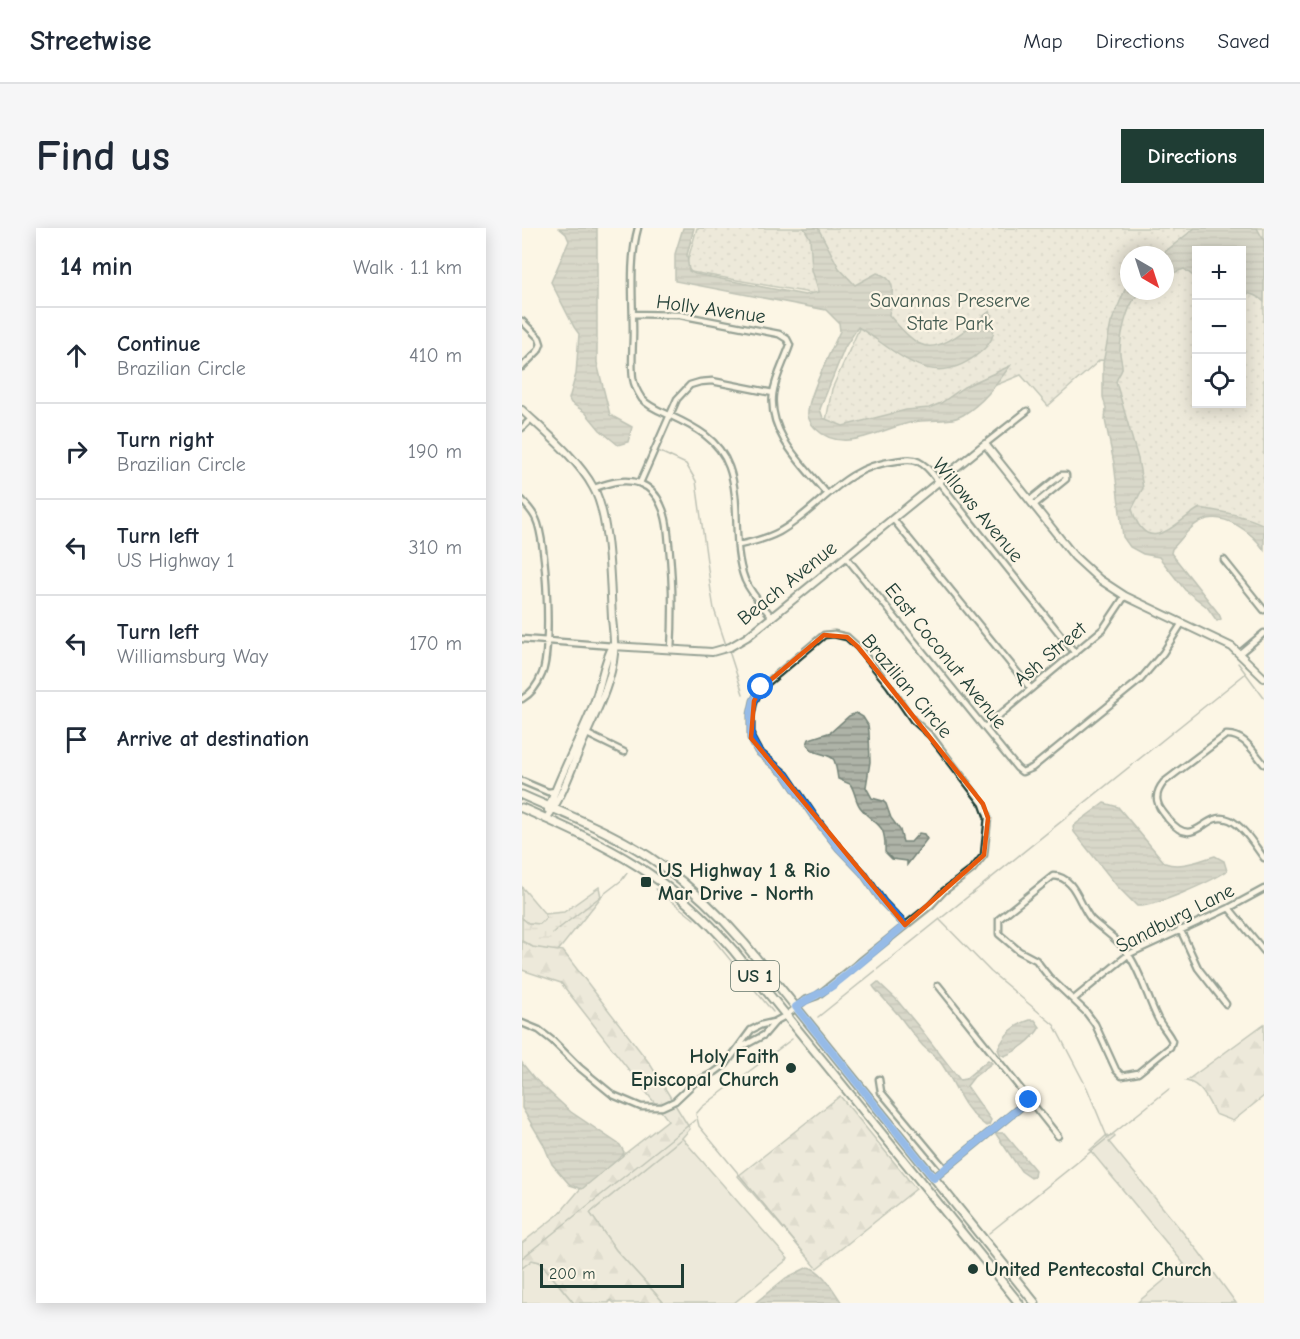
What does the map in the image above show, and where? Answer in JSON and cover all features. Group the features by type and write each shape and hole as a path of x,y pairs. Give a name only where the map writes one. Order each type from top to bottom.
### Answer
{"main road":[{"name":"US 1","path":"525,796 633,847 683,882 724,921 1035,1303"},
{"name":"US 1","path":"522,808 616,851 674,890 716,929 1020,1303"},
{"path":"912,1170 934,1178"},
{"path":"1000,1279 1023,1287"}],"street":[{"path":"638,228 634,242 633,314 633,378 637,390 643,400 654,408 696,427 720,450 729,467 734,486 741,566 746,581 756,598 772,617"},
{"name":"Holly Avenue","path":"633,314 680,315 779,334 787,339 790,345 773,393 774,415 780,435 827,494"},
{"path":"522,321 539,338 541,344 538,351 522,367"},
{"path":"640,483 670,415 682,392 690,385 712,381 773,393"},
{"path":"522,410 575,463 594,488 599,502 605,537 611,591 614,652 608,677 546,819"},
{"name":"Beach Avenue","path":"522,639 671,650 712,652 724,650 747,637 1027,411"},
{"path":"522,428 531,419"},
{"path":"985,444 1074,556 1087,569 1125,596 1240,653 1264,678"},
{"name":"Willows Avenue","path":"739,545 764,540 780,532 862,469 894,461 919,462 939,482 1075,652"},
{"path":"1060,475 1066,475 1064,481 1032,502 1060,475"},
{"path":"594,488 614,481 640,483 652,491 662,506 667,525 674,608 671,650"},
{"path":"522,501 537,520 542,541 548,619 543,673 535,688 522,699"},
{"path":"893,519 1030,690"},
{"name":"East Coconut Avenue","path":"846,557 1017,768 1025,772 1140,680 1163,653 1182,623"},
{"path":"1224,560 1264,610"},
{"name":"Ash Street","path":"985,727 1103,629 1125,596"},
{"path":"1240,653 1264,633"},
{"name":"Brazilian Circle","path":"736,1052 751,1030 787,1015 805,1000 818,996 834,984 972,870 984,855 988,818 983,804 931,736 913,720 858,646 847,637 834,634 824,635 761,687 753,708 751,738 758,751 786,775 839,848 863,873 883,902 905,925"},
{"path":"584,733 624,752"},
{"path":"551,808 584,733"},
{"path":"1264,764 1244,740 1235,735 1226,735 1164,782 1157,797 1159,807 1178,829 1187,832 1196,831 1214,819 1226,818 1238,826 1264,858"},
{"path":"522,781 548,792 557,791"},
{"path":"525,796 533,792 532,786"},
{"path":"1053,876 1065,879 1093,920 1129,954 1159,1021 1172,1041 1170,1047 1138,1073 1122,1076 1116,1070 1095,1024 1074,999 1049,977 1036,960 1019,951 999,934 999,919 1045,880 1053,876"},
{"name":"Sandburg Lane","path":"1074,999 1129,954 1229,908 1264,889"},
{"path":"1229,908 1264,951"},
{"path":"1180,929 1198,968 1226,1004"},
{"path":"938,985 1058,1136"},
{"path":"522,1023 539,1030 553,1041 608,1091 648,1108 662,1107 672,1103 694,1083 719,1070 736,1052 764,1035 778,1019"},
{"path":"879,1079 882,1092 945,1169"},
{"path":"934,1178 1029,1100"}],"highlighted area":[{"path":"824,635 847,637 858,647 983,804 988,818 984,855 905,925 751,738 754,701 761,688"}],"green space":[{"name":"Savannas Preserve State Park","path":"697,228 1264,228 1264,531 1216,514 1197,518 1164,541 1133,532 1113,361 1100,360 1048,406 1021,375 876,433 825,426 832,389 866,313 822,283 816,294 691,272 686,266"},
{"path":"522,887 545,914 546,918 540,924 528,923 522,918"},
{"path":"599,887 601,897 558,951 533,947 522,941 522,918 528,923 540,924 546,918 545,914 564,912"},
{"path":"522,941 533,947 563,951 650,1064 690,1129 590,1213 616,1250 664,1303 614,1303 611,1300 609,1303 574,1303 540,1262 532,1260 522,1268 522,1243 559,1214 581,1188 668,1120 561,983 522,970"},
{"path":"1264,1024 1264,1096 1233,1121 1215,1114 1200,1089 1186,1081"},
{"path":"840,1096 916,1189 817,1268 738,1176"},
{"path":"1107,1135 1110,1137 1114,1135 1115,1137 1109,1142 1199,1252 1236,1303 1138,1302 1184,1264 1090,1150"},
{"path":"682,1138 788,1259 734,1303 664,1303 616,1250 590,1213"},
{"path":"532,1260 540,1262 574,1303 522,1303 522,1268"}],"shaded area":[{"path":"559,228 597,228 597,363 610,415 632,427 628,442 618,445 569,399 576,374 579,334 551,282 569,241 566,234"},
{"path":"683,228 694,228 687,255 689,271 805,295 819,292 812,270 810,238 804,228 818,228 839,268 855,285 877,273 889,280 892,295 889,315 907,335 920,344 928,346 947,342 990,311 994,331 988,345 966,362 949,369 933,369 918,365 858,327 845,347 820,409 823,418 843,426 906,410 929,408 941,403 964,387 1010,366 983,399 963,415 945,420 913,422 850,440 838,440 826,436 812,425 808,412 816,383 840,331 839,323 826,310 675,281 675,254"},
{"path":"1195,228 1257,228 1264,241 1264,302 1254,295 1246,294 1246,246 1192,246 1192,275 1184,269 1174,273 1172,246"},
{"path":"1121,300 1134,300 1122,336 1120,355 1122,369 1116,382 1138,459 1143,488 1132,509 1138,524 1146,532 1154,535 1163,533 1200,508 1241,516 1264,525 1264,550 1253,537 1238,526 1229,521 1212,518 1195,525 1172,549 1171,553 1219,614 1221,619 1217,621 1207,607 1185,590 1159,557 1143,554 1130,547 1123,537 1103,397 1103,363 1111,323"},
{"path":"856,713 863,717 868,725 870,762 866,787 872,798 886,804 891,818 900,830 903,842 911,842 919,833 924,834 927,839 907,865 907,861 892,859 885,852 884,834 860,807 850,784 838,779 834,760 830,756 813,751 807,744 809,739 831,732 849,716"},
{"path":"1104,803 1118,807 1165,863 1177,865 1215,856 1224,861 1227,871 1169,898 1137,906 1117,886 1074,832 1073,827 1077,823"},
{"path":"878,982 896,999 960,1080 965,1079 988,1060 992,1063 974,1077 967,1086 991,1120 989,1125 986,1126 971,1113 941,1063 923,1046 874,988 873,986"},
{"path":"1035,1020 1040,1027 1033,1036 1014,1051 1004,1056 1000,1054 998,1049 1007,1035 1015,1027"},
{"path":"522,1063 534,1078 571,1112 620,1145 624,1152 582,1189 570,1185 552,1164 543,1143 522,1108"},
{"path":"997,1133 1004,1133 1035,1170 1034,1177 1031,1178 1021,1171"},
{"path":"808,1267 819,1272 842,1303 755,1303 786,1278"}],"waterway":[{"path":"658,451 686,464 696,481 714,609 726,645"},
{"path":"729,651 743,694"},
{"path":"1238,663 1264,698"},
{"path":"818,1017 1245,674"},
{"path":"553,933 622,880 627,873"},
{"path":"656,889 694,919"},
{"path":"940,920 991,972 1054,1025 1087,1088 1108,1139"},
{"path":"714,940 773,1012"},
{"path":"792,1039 702,1107 696,1114 699,1126 804,1253"},
{"path":"989,1233 1169,1089"},
{"path":"522,1258 695,1120"}],"place":[{"name":"US Highway 1 & Rio Mar Drive - North","path":"646,882"},
{"name":"Holy Faith Episcopal Church","path":"791,1068"},
{"name":"United Pentecostal Church","path":"973,1269"}],"route":[{"path":"761,687 754,701 751,715 751,738 758,751 786,775 839,848 863,873 883,902 905,925 834,984 818,996 805,1000 796,1007 934,1178 1029,1100"}]}
